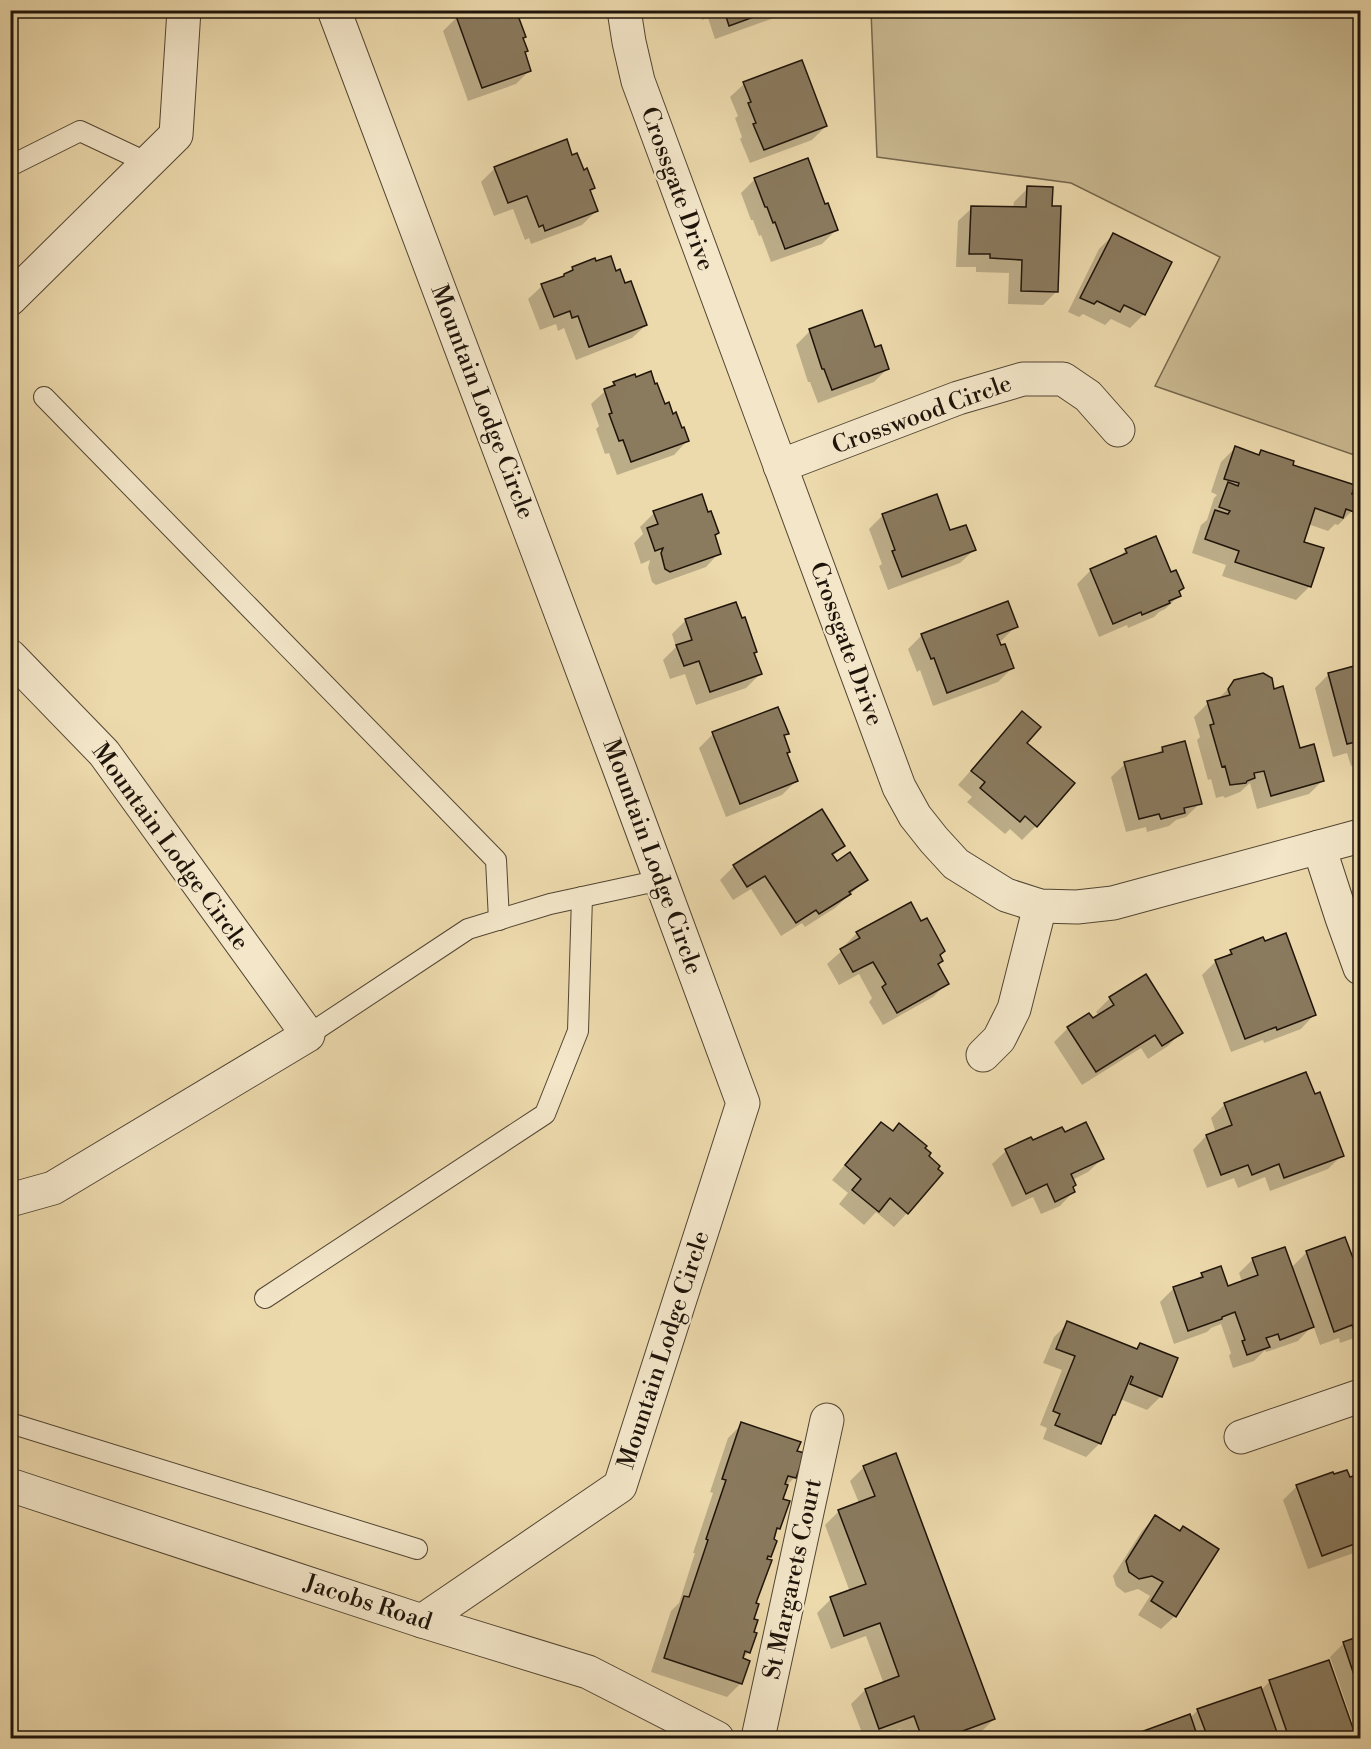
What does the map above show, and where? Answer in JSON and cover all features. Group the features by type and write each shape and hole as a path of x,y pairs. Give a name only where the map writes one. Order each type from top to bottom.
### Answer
{"street":[{"path":"10,299 176,135 184,10"},
{"name":"Mountain Lodge Circle","path":"334,10 743,1103 620,1486 422,1621"},
{"name":"Crossgate Drive","path":"624,10 638,81 747,382 899,787 915,816 934,840 956,864 1006,895 1040,906 1077,907 1113,903 1360,836"},
{"name":"Crosswood Circle","path":"780,466 958,398 1023,379 1063,379 1088,396 1118,430"},
{"name":"Mountain Lodge Circle","path":"10,656 104,753 308,1035"},
{"path":"1318,847 1360,968"},
{"path":"983,1055 999,1039 1014,1009 1040,906"},
{"path":"10,1200 52,1188 308,1035"},
{"path":"1240,1437 1360,1396"},
{"name":"St Margarets Court","path":"759,1738 827,1420"},
{"name":"Jacobs Road","path":"10,1485 422,1621 588,1672 717,1738"}],"lane":[{"path":"10,166 80,131 148,163"},
{"path":"44,397 496,860 500,920"},
{"path":"308,1035 468,929 550,904 661,880"},
{"path":"265,1298 545,1114 578,1031 582,897"},
{"path":"10,1423 417,1549"}],"shaded area":[{"path":"871,11 1360,11 1360,457 1155,386 1220,257 1071,183 877,157"}],"building":[{"path":"472,10 513,10 514,14 517,13 526,37 523,38 528,51 525,52 531,71 482,88 456,16"},
{"path":"724,10 773,10 729,26"},
{"path":"802,60 827,126 764,150 753,124 756,123 748,103 751,102 743,82"},
{"path":"567,139 572,155 577,153 584,170 587,168 595,188 590,190 598,211 545,231 543,225 539,227 527,196 508,203 494,167"},
{"path":"808,158 825,204 828,203 838,230 785,249 754,178"},
{"path":"1027,186 1053,187 1052,206 1061,206 1058,292 1021,291 1022,260 990,258 990,254 969,254 971,206 1026,207"},
{"path":"1113,233 1172,262 1145,315 1124,305 1120,312 1097,301 1094,304 1080,298"},
{"path":"611,256 616,271 620,269 625,283 631,281 647,325 589,347 578,316 572,318 570,311 554,317 541,284 564,276 573,270 572,267 595,258 596,261"},
{"path":"862,310 875,347 881,345 889,369 832,390 824,369 822,369 809,329"},
{"path":"651,371 665,404 669,402 673,414 676,412 689,441 631,462 623,440 619,441 609,414 612,413 604,389 615,385 613,382"},
{"path":"1235,446 1259,455 1261,450 1294,461 1293,465 1355,485 1352,494 1358,496 1354,512 1346,509 1343,518 1315,508 1304,542 1324,548 1311,587 1235,562 1239,551 1205,539 1215,510 1228,514 1230,511 1219,507 1228,482 1238,486 1239,483 1224,479"},
{"path":"702,494 719,533 715,535 721,554 670,572 665,569 661,553 663,548 655,551 647,528 658,524 653,511"},
{"path":"937,494 950,530 966,525 976,550 902,577 882,514"},
{"path":"1156,536 1171,572 1176,570 1184,588 1179,591 1181,596 1142,615 1141,612 1113,624 1090,569 1127,553 1125,549"},
{"path":"1008,601 1018,627 997,635 1001,645 1005,644 1014,668 947,693 934,658 931,659 921,634"},
{"path":"736,602 742,618 745,617 762,674 710,692 699,661 684,666 676,645 692,640 685,619"},
{"path":"1358,665 1360,741 1347,744 1328,673"},
{"path":"1263,673 1272,678 1274,689 1283,686 1300,748 1314,744 1324,781 1271,796 1264,771 1254,773 1255,778 1246,783 1230,785 1225,766 1222,767 1210,725 1214,724 1207,701 1230,695 1228,689 1234,680"},
{"path":"778,707 789,734 784,735 790,752 787,753 798,781 740,804 712,732"},
{"path":"1022,711 1041,727 1027,743 1075,783 1037,827 1025,816 1020,822 980,788 985,782 971,771"},
{"path":"1185,741 1202,804 1184,808 1185,813 1161,819 1159,814 1139,819 1124,762 1163,752 1162,747"},
{"path":"822,809 845,846 832,854 837,861 850,852 868,880 849,892 851,894 819,914 816,910 796,923 765,876 747,887 733,865"},
{"path":"911,902 921,921 927,918 945,951 940,955 943,961 938,964 949,984 897,1013 882,987 886,984 873,962 853,972 840,949 860,938 856,932"},
{"path":"1286,933 1316,1015 1245,1039 1215,960 1232,954 1230,950 1263,937 1265,941"},
{"path":"1146,974 1183,1033 1162,1046 1155,1035 1096,1072 1067,1027 1089,1013 1093,1018 1114,1005 1109,997"},
{"path":"1306,1072 1315,1094 1320,1092 1344,1156 1284,1178 1279,1164 1252,1175 1248,1165 1221,1175 1206,1135 1232,1125 1224,1103"},
{"path":"881,1122 893,1131 899,1123 927,1146 925,1148 931,1153 929,1156 940,1166 938,1169 943,1173 908,1214 890,1198 879,1212 852,1190 861,1179 845,1165"},
{"path":"1086,1122 1104,1159 1071,1174 1076,1185 1073,1187 1075,1192 1055,1202 1047,1184 1026,1194 1005,1149 1031,1137 1033,1140 1062,1127 1065,1132"},
{"path":"1345,1237 1353,1258 1360,1255 1360,1328 1354,1330 1352,1325 1334,1332 1306,1251"},
{"path":"1285,1247 1314,1327 1280,1340 1278,1334 1266,1338 1270,1347 1247,1355 1242,1341 1245,1340 1235,1312 1188,1331 1173,1287 1203,1277 1201,1273 1221,1266 1228,1286 1258,1275 1252,1258"},
{"path":"1067,1321 1137,1349 1140,1343 1178,1358 1162,1397 1130,1384 1133,1377 1131,1376 1101,1444 1055,1425 1060,1414 1053,1411 1075,1356 1056,1349"},
{"path":"741,1422 801,1442 797,1451 805,1453 796,1478 788,1476 785,1484 788,1485 783,1499 790,1501 780,1529 777,1528 774,1539 777,1541 771,1557 768,1556 767,1559 772,1560 756,1603 759,1604 754,1619 758,1620 754,1632 757,1633 750,1653 745,1651 743,1658 750,1661 742,1684 664,1658 684,1596 689,1597 708,1540 706,1539 726,1480 722,1479"},
{"path":"896,1453 995,1719 944,1738 922,1738 914,1716 879,1729 865,1689 899,1676 880,1623 844,1636 830,1597 866,1584 838,1510 875,1496 863,1466"},
{"path":"1347,1470 1350,1477 1360,1474 1360,1542 1322,1556 1296,1485 1333,1472 1334,1474"},
{"path":"1155,1515 1180,1531 1183,1526 1219,1549 1176,1617 1151,1601 1163,1582 1152,1576 1139,1579 1129,1572 1126,1561"},
{"path":"1360,1636 1360,1693 1343,1642"},
{"path":"1329,1660 1355,1734 1342,1738 1289,1738 1269,1680"},
{"path":"1261,1687 1279,1738 1208,1738 1197,1709"},
{"path":"1190,1714 1198,1738 1127,1738 1127,1737"}]}
